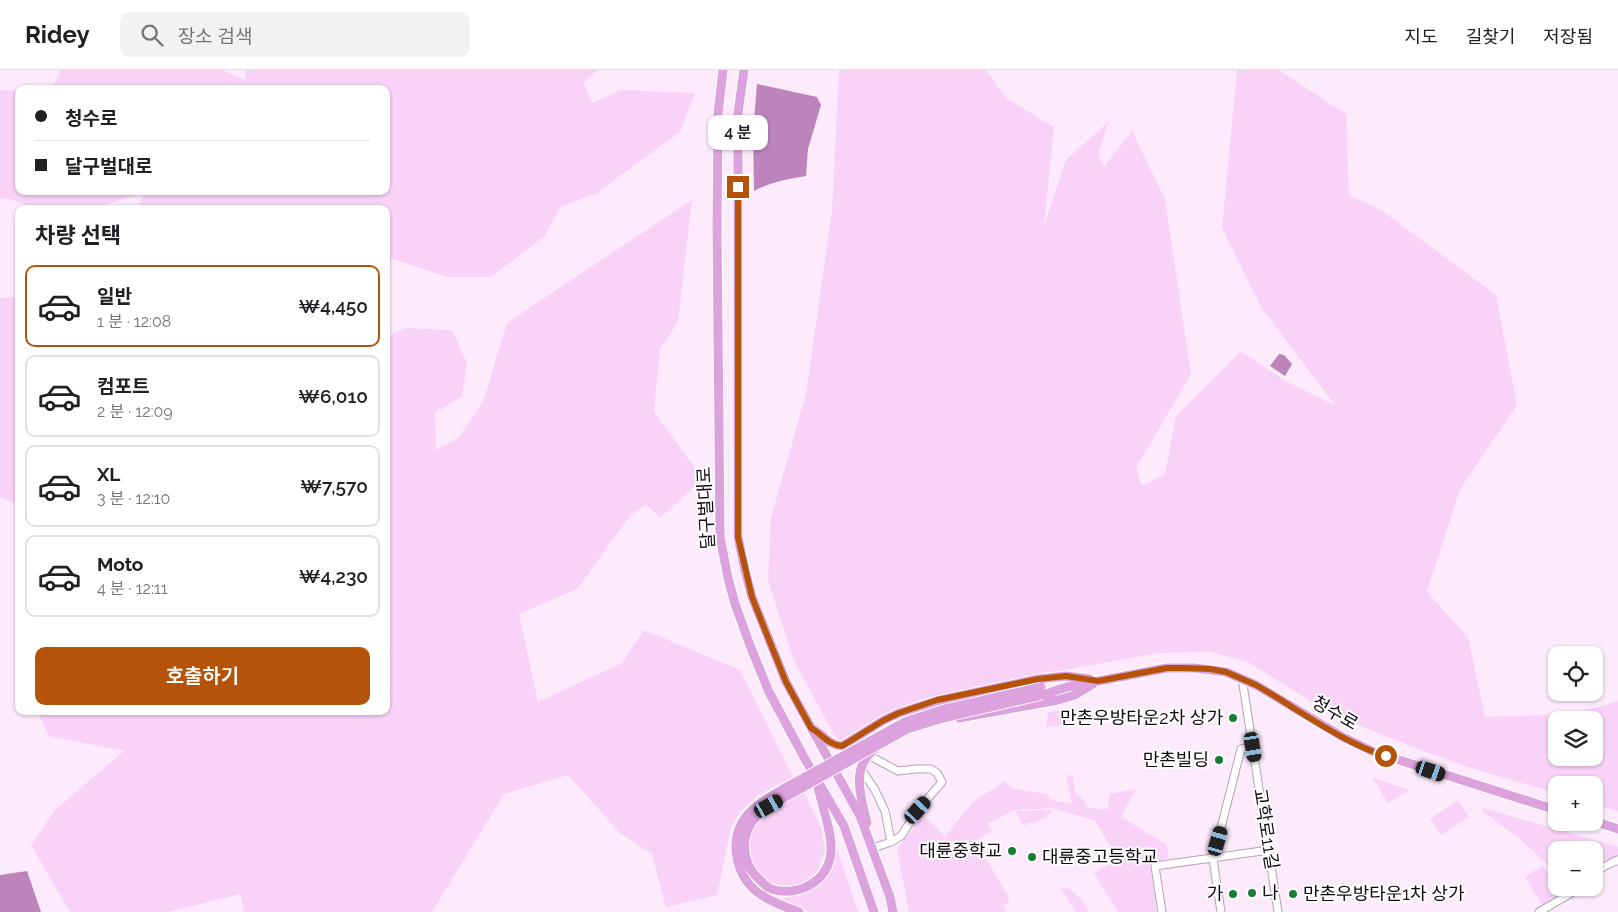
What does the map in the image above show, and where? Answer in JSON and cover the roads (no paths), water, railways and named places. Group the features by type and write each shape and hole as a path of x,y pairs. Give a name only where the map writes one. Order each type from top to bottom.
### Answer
{"main road":[{"name":"달구벌대로","path":"723,70 718,114 717,226 720,537 728,578 744,630 769,692 805,760 844,826 874,912"},
{"name":"달구벌대로","path":"744,70 738,113 738,537 750,588 786,682 852,800 871,844 890,897 893,912"},
{"name":"청수로","path":"1040,687 1067,686 1167,668 1210,669 1226,672 1242,678 1343,737 1374,752 1548,807"},
{"path":"799,912 758,892 748,883 739,868 735,848 737,833 746,817 762,802 787,792 907,728 1040,687 1066,676 1098,681"},
{"name":"청수로","path":"868,755 881,745 903,733 933,723 1075,695 1098,681"},
{"path":"811,728 835,746 842,746 853,741 884,720 937,700 1040,687"},
{"path":"868,755 861,769 860,791 871,844"},
{"path":"787,792 757,816 750,825 744,844 746,859 753,874 768,888 787,892 804,888 814,882 823,874 831,856 831,836 819,790 805,760"},
{"path":"1603,824 1618,828"}],"street":[{"name":"교학로11길","path":"1242,678 1278,912"},
{"name":"교학로11길","path":"1213,859 1242,749 1253,747"},
{"path":"868,755 898,771 916,768 931,769 937,773 942,782 918,810 901,836 891,842 871,844"},
{"path":"861,769 875,790 885,811 891,842"},
{"path":"1162,912 1155,866 1269,850"},
{"path":"1213,859 1221,912"},
{"path":"1603,867 1617,860 1618,862"},
{"path":"1539,912 1565,896"}],"place":[{"name":"만촌우방타운2차 상가","path":"1233,718"},
{"name":"만촌빌딩","path":"1219,760"},
{"name":"대륜중학교","path":"1012,851"},
{"name":"대륜중고등학교","path":"1032,857"},
{"name":"나","path":"1252,893"},
{"name":"가","path":"1233,894"},
{"name":"만촌우방타운1차 상가","path":"1293,894"}]}
